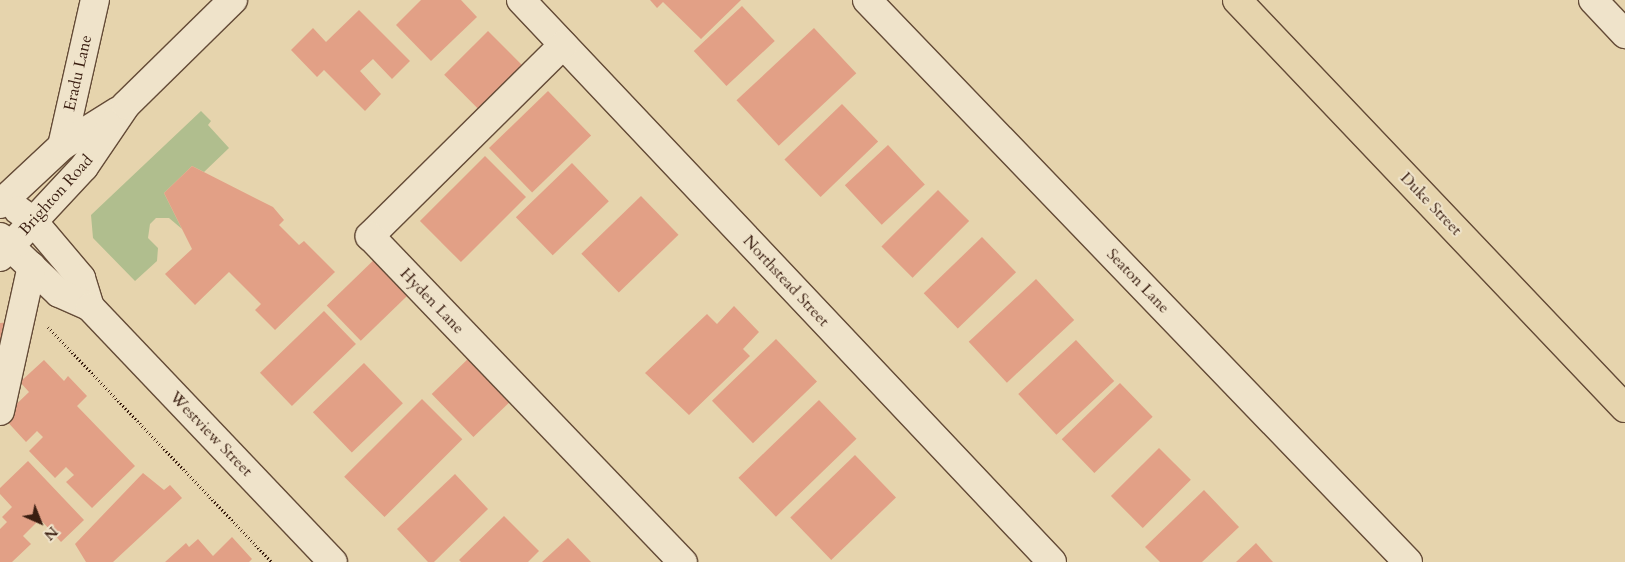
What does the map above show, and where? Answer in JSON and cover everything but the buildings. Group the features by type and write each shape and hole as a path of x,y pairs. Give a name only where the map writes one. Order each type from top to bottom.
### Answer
{"main road":[{"name":"Duke Street","path":"1237,0 1625,408"}],"street":[{"name":"Eradu Lane","path":"62,146 95,0"},
{"name":"Brighton Road","path":"4,247 84,167 126,105 233,0"},
{"name":"Northstead Street","path":"521,0 1052,562"},
{"name":"Seaton Lane","path":"867,0 1408,562"},
{"path":"1593,0 1625,34"},
{"name":"Hyden Lane","path":"563,45 370,236 683,562"},
{"name":"Brighton Road","path":"1,201 62,146 126,105"},
{"name":"Westview Street","path":"1,201 32,220 81,278 90,307"},
{"name":"Westview Street","path":"4,247 32,266 59,293 90,307 333,562"},
{"path":"0,411 26,304 32,266"}],"path":[{"path":"26,304 272,562"}],"green space":[{"path":"201,111 211,121 208,125 229,148 204,172 192,166 164,193 182,229 169,218 156,218 150,224 148,238 158,248 157,261 135,281 93,238 91,215"}]}
